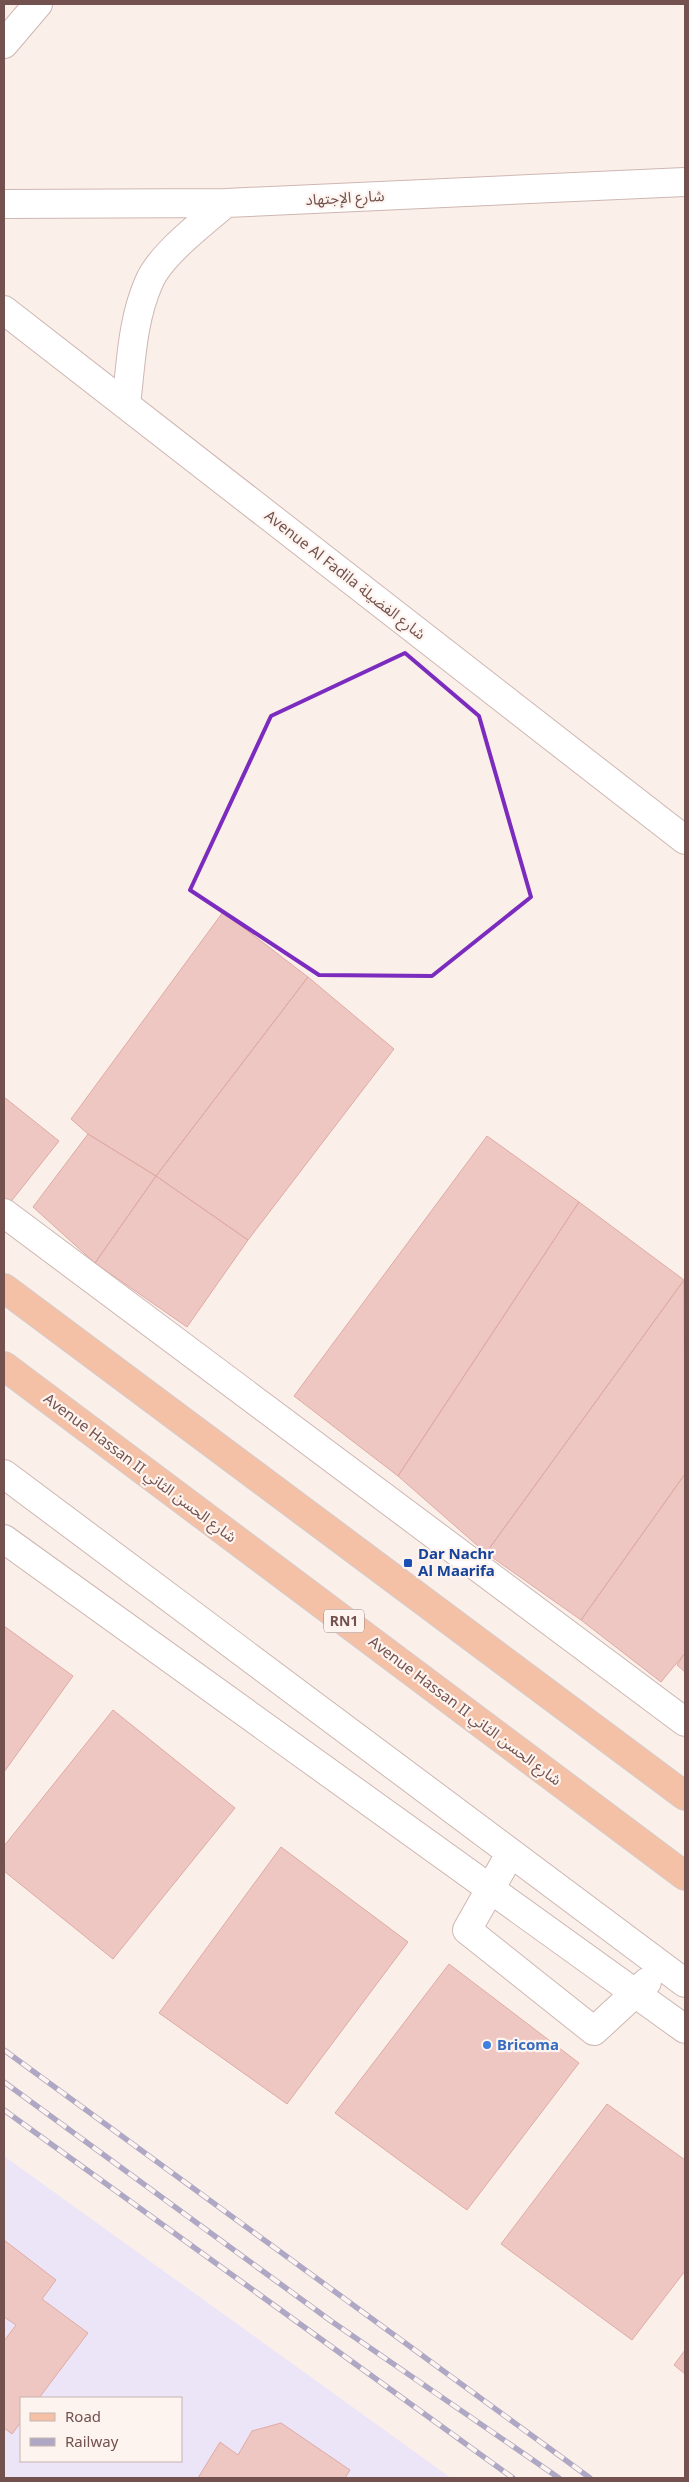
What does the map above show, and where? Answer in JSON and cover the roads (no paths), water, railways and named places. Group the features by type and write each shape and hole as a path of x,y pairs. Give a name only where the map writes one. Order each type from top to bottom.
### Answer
{"main road":[{"path":"4,1288 685,1796"},
{"name":"Avenue Hassan II شارع الحسن الثاني","path":"4,1366 685,1876"}],"street":[{"path":"4,44 38,4"},
{"name":"شارع الإجتهاد","path":"4,204 226,203 685,182"},
{"path":"126,405 134,330 149,280 178,245 226,203"},
{"name":"Avenue Al Fadila شارع الفضيلة","path":"4,310 685,840"},
{"path":"4,1213 685,1722"},
{"path":"4,1474 685,1983"},
{"path":"4,1538 685,2029"},
{"path":"510,1854 467,1930 594,2031 663,1967"}],"railway":[{"path":"4,2050 590,2478"},
{"path":"4,2082 331,2321 559,2478"},
{"path":"4,2110 513,2478"}],"place":[{"name":"Dar Nachr Al Maarifa","path":"408,1563"},
{"name":"Bricoma","path":"487,2045"}]}
